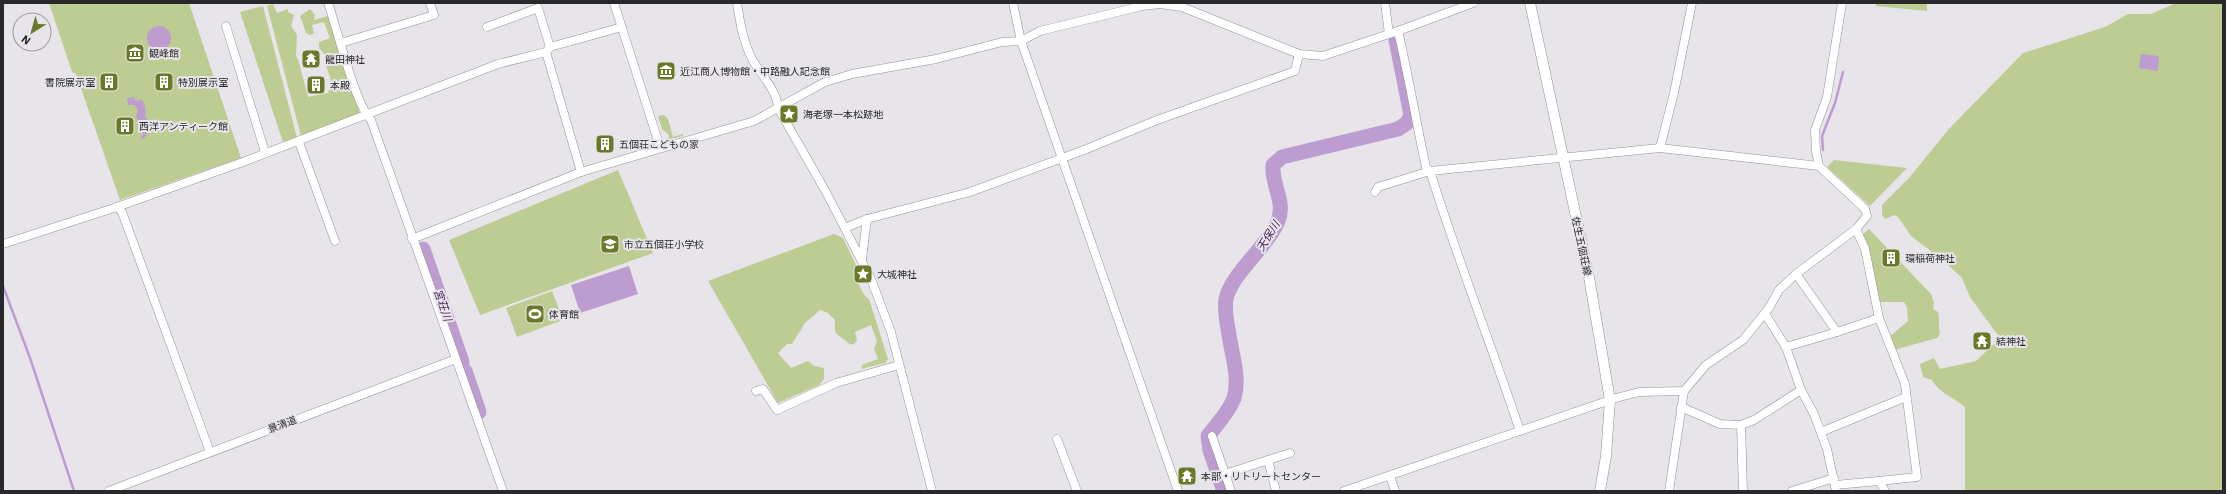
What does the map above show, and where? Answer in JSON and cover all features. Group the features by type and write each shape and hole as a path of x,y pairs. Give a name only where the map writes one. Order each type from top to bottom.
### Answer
{"main road":[{"name":"佐生五個荘線","path":"1530,3 1601,337 1610,400 1606,456 1600,491"}],"street":[{"path":"328,3 359,98 367,116 371,120 412,239 503,491"},
{"path":"341,43 434,15 430,3"},
{"path":"614,3 660,147"},
{"path":"737,3 744,41 753,60 777,100 778,108 845,228 862,262 891,332 932,491"},
{"path":"1013,3 1021,41 1178,491"},
{"path":"1385,3 1389,34"},
{"path":"412,239 581,172 660,147 737,127 754,121 810,89 852,74 936,59 1002,42 1021,41 1040,31 1142,6 1160,4 1183,5 1299,54 1323,56 1398,32 1474,3"},
{"path":"1660,148 1674,93 1692,3"},
{"path":"1819,166 1815,130 1827,97 1842,3"},
{"path":"487,27 538,8 581,172"},
{"path":"226,26 265,152"},
{"path":"3,244 117,207 265,152 299,142 367,116 371,112 451,84 498,64 622,27"},
{"path":"1398,32 1410,82 1412,103 1426,167 1430,171 1451,237 1520,431"},
{"path":"845,228 867,219 970,192 1063,158 1157,120 1295,71 1299,54"},
{"path":"299,142 335,241"},
{"path":"1375,192 1378,187 1430,171 1660,148 1819,166 1865,209 1868,216 1856,229 1796,274 1778,290 1764,314 1743,340 1706,365 1684,390 1669,491"},
{"path":"117,207 122,212 210,452"},
{"path":"862,262 867,219"},
{"path":"1792,491 1917,477 1905,384 1879,318 1865,249 1856,229"},
{"path":"1796,274 1837,332"},
{"path":"1764,314 1786,347 1801,390 1814,414 1821,432 1835,485"},
{"path":"1786,347 1879,318"},
{"name":"景清道","path":"109,491 456,359"},
{"path":"756,391 763,389 777,410 836,383 899,365"},
{"path":"1344,491 1610,400 1639,392 1684,390"},
{"path":"1681,407 1720,424 1741,425 1754,420 1801,390"},
{"path":"1821,432 1906,397"},
{"path":"1741,425 1743,491"},
{"path":"1212,436 1231,491"},
{"path":"1058,439 1077,491"},
{"path":"1226,474 1290,453"},
{"path":"1268,460 1276,491"},
{"path":"1390,476 1395,491"},
{"path":"1879,481 1885,491"}],"green space":[{"path":"49,3 189,3 241,158 120,200 76,74 72,72"},
{"path":"1876,3 1927,3 1927,11 1876,6"},
{"path":"2176,3 2223,3 2223,491 1965,491 1965,407 1942,392 1932,380 1923,377 1920,364 1934,358 1940,369 1976,361 2000,338 1970,297 1962,278 1944,261 1911,236 1898,217 1894,215 1885,219 1882,215 1882,205 1909,178 1948,130 2023,53 2105,27 2128,14 2151,14"},
{"name":"龍田神社","path":"273,4 277,13 288,9 288,12 294,15 291,26 297,35 296,56 308,97 328,93 331,82 325,61 326,56 319,48 319,42 330,38 324,22 312,25 314,33 310,35 306,33 300,16 310,9 315,15 314,20 328,16 360,114 301,136 267,6"},
{"path":"263,6 297,138 283,142 240,12"},
{"path":"664,115 668,119 673,137 683,134 683,136 668,140 669,135 662,129 658,116"},
{"path":"1834,160 1907,168 1870,206 1827,167"},
{"path":"618,170 653,253 480,315 449,240"},
{"path":"1869,229 1931,294 1934,303 1933,309 1938,312 1939,315 1940,334 1937,338 1894,350 1888,338 1908,321 1907,307 1904,302 1879,302 1862,235"},
{"path":"834,234 843,238 862,278 858,283 865,296 869,299 888,359 885,363 861,369 862,365 878,359 874,349 877,341 871,325 855,332 857,340 854,344 849,344 836,332 835,320 828,313 820,310 805,323 792,344 787,344 778,353 791,368 808,361 814,366 824,368 824,379 819,385 778,403 708,281"},
{"name":"体育館","path":"552,291 563,320 517,337 506,308"}],"shaded area":[{"path":"159,26 164,27 170,33 170,43 164,49 159,50 154,49 148,43 147,38 148,33 154,27"},
{"path":"2141,54 2159,56 2158,71 2139,68"},
{"path":"134,97 136,101 142,100 146,112 145,116 149,121 146,127 148,131 145,137 140,140 143,134 137,125 139,122 136,117 138,110 134,105 128,105 127,98"},
{"path":"629,266 638,294 580,313 571,285"}],"waterway":[{"name":"天保川","path":"1224,491 1210,450 1208,436 1229,408 1236,390 1235,366 1225,308 1226,299 1229,289 1273,231 1278,221 1280,207 1274,179 1273,165 1282,157 1398,129 1407,123 1411,115 1396,40"},
{"path":"1823,150 1822,136 1835,103 1843,72"},
{"name":"宮荘川","path":"423,249 462,362"},
{"path":"3,286 30,358 74,491"},
{"name":"宮荘川","path":"465,371 479,412"}],"place":[{"name":"観峰館","path":"135,53"},
{"name":"龍田神社","path":"311,59"},
{"name":"近江商人博物館・中路融人記念館","path":"666,71"},
{"name":"書院展示室","path":"109,82"},
{"name":"特別展示室","path":"164,82"},
{"name":"本殿","path":"316,85"},
{"name":"海老塚一本松跡地","path":"789,114"},
{"name":"西洋アンティーク館","path":"125,126"},
{"name":"五個荘こどもの家","path":"605,144"},
{"name":"市立五個荘小学校","path":"610,244"},
{"name":"環稲荷神社","path":"1891,258"},
{"name":"大城神社","path":"863,274"},
{"name":"体育館","path":"535,314"},
{"name":"結神社","path":"1982,341"},
{"name":"本部・リトリートセンター","path":"1187,476"}]}
